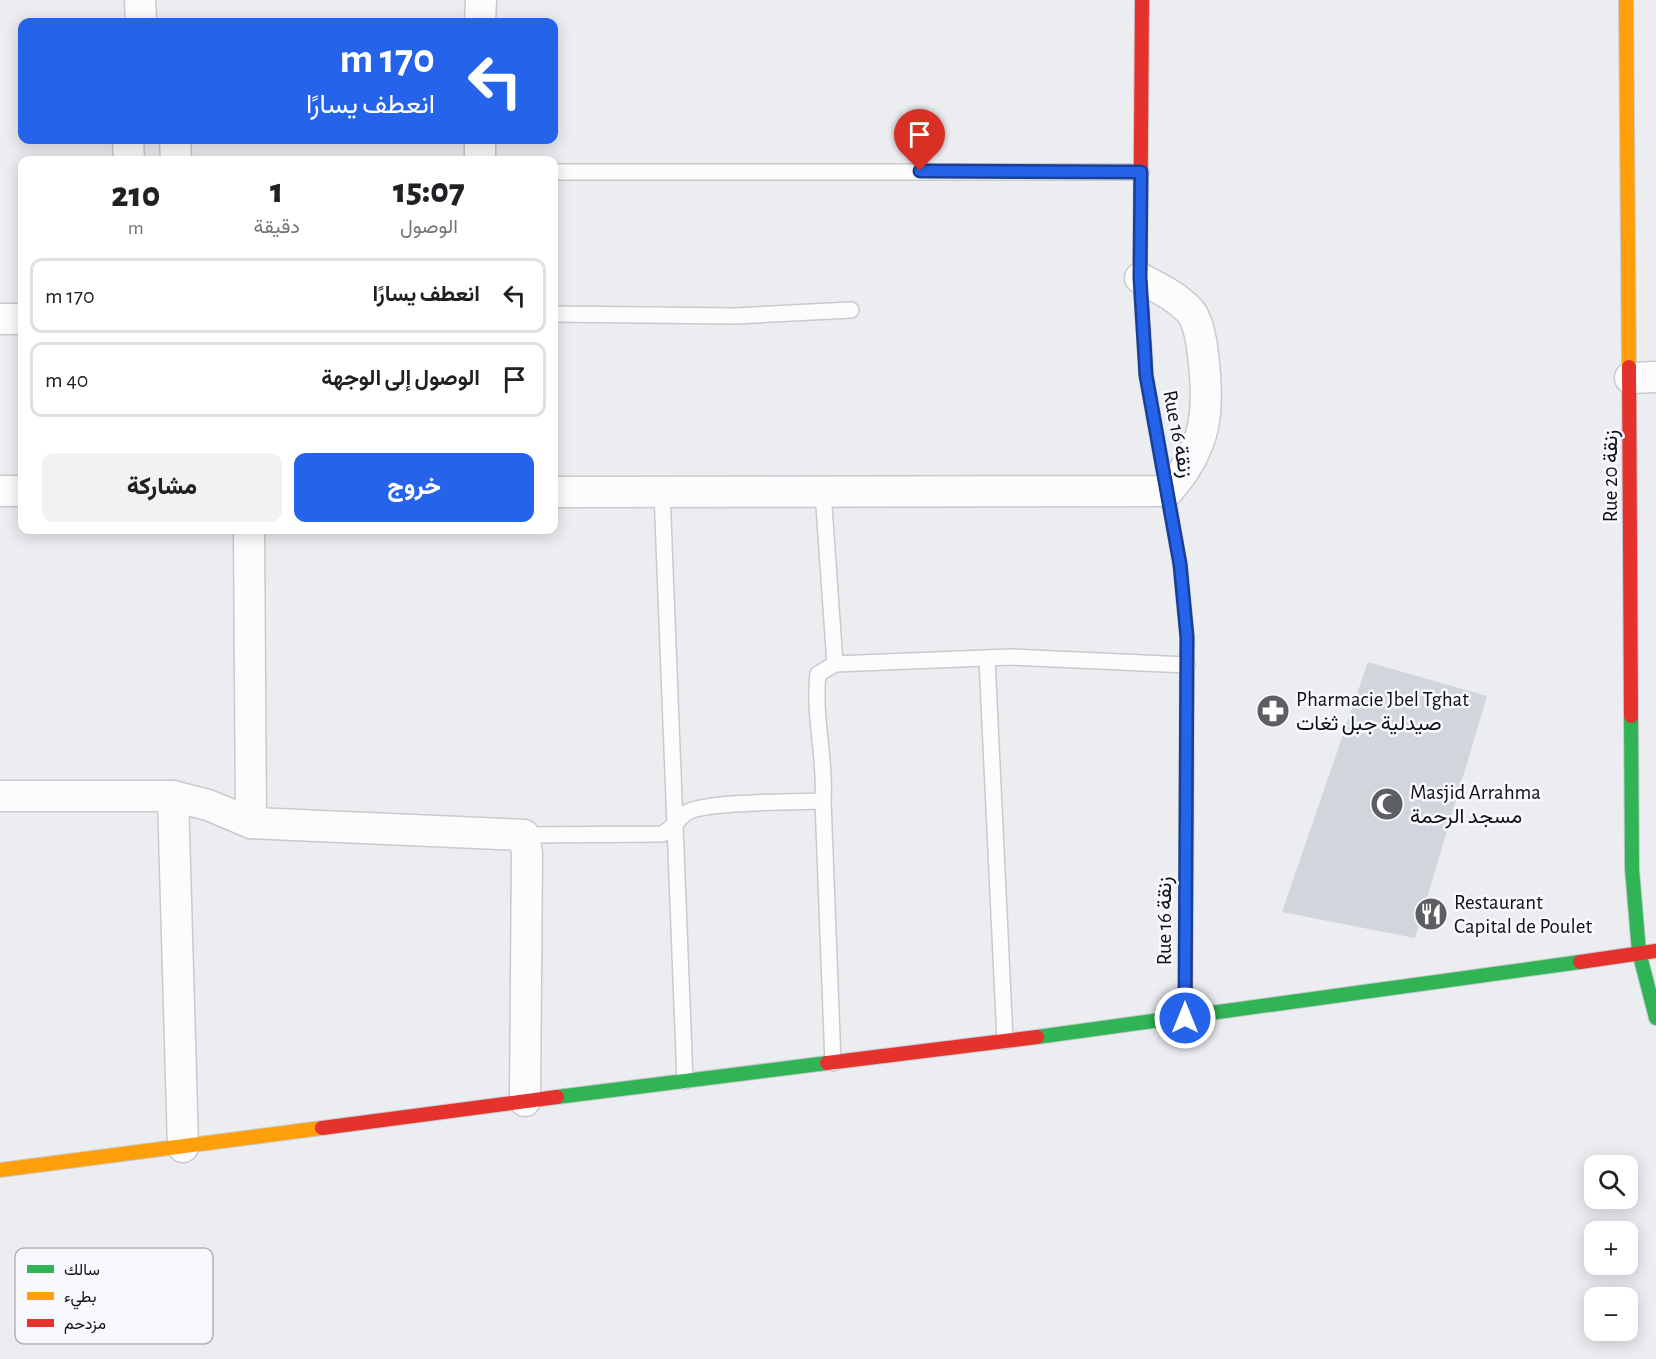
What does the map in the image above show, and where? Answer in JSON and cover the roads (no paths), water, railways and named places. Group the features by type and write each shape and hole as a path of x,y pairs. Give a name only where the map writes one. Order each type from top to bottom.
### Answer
{"street":[{"path":"140,0 141,18"},
{"path":"480,18 481,0"},
{"name":"Rue 16 زنقة","path":"1142,0 1140,278 1146,375 1156,442 1168,491 1180,564 1187,665 1185,1018"},
{"name":"Rue 20 زنقة","path":"1626,0 1643,378 1632,869 1639,952 1656,1018"},
{"path":"558,492 1168,491 1191,460 1206,420 1208,393 1202,346 1192,313 1173,295 1140,278"},
{"path":"0,319 18,319"},
{"path":"0,491 18,491"},
{"path":"249,534 251,823"},
{"path":"0,796 173,796 208,805 251,823 524,835 527,853 525,1101"},
{"path":"173,796 183,1147"},
{"path":"0,1170 1185,1018 1656,951"}],"lane":[{"path":"558,172 1141,172"},
{"path":"558,314 735,315 851,310"},
{"path":"662,492 685,1081"},
{"path":"823,492 835,664"},
{"path":"987,658 1005,1041"},
{"path":"833,1063 822,801 824,778 816,691 818,674 835,664 987,658 1187,665"},
{"path":"524,835 662,834 676,826 687,813 706,807 822,801"}],"place":[{"name":"Pharmacie Jbel Tghat صيدلية جبل ثغات","path":"1273,711"},
{"name":"Masjid Arrahma مسجد الرحمة","path":"1387,804"},
{"name":"Restaurant Capital de Poulet","path":"1431,914"}]}
